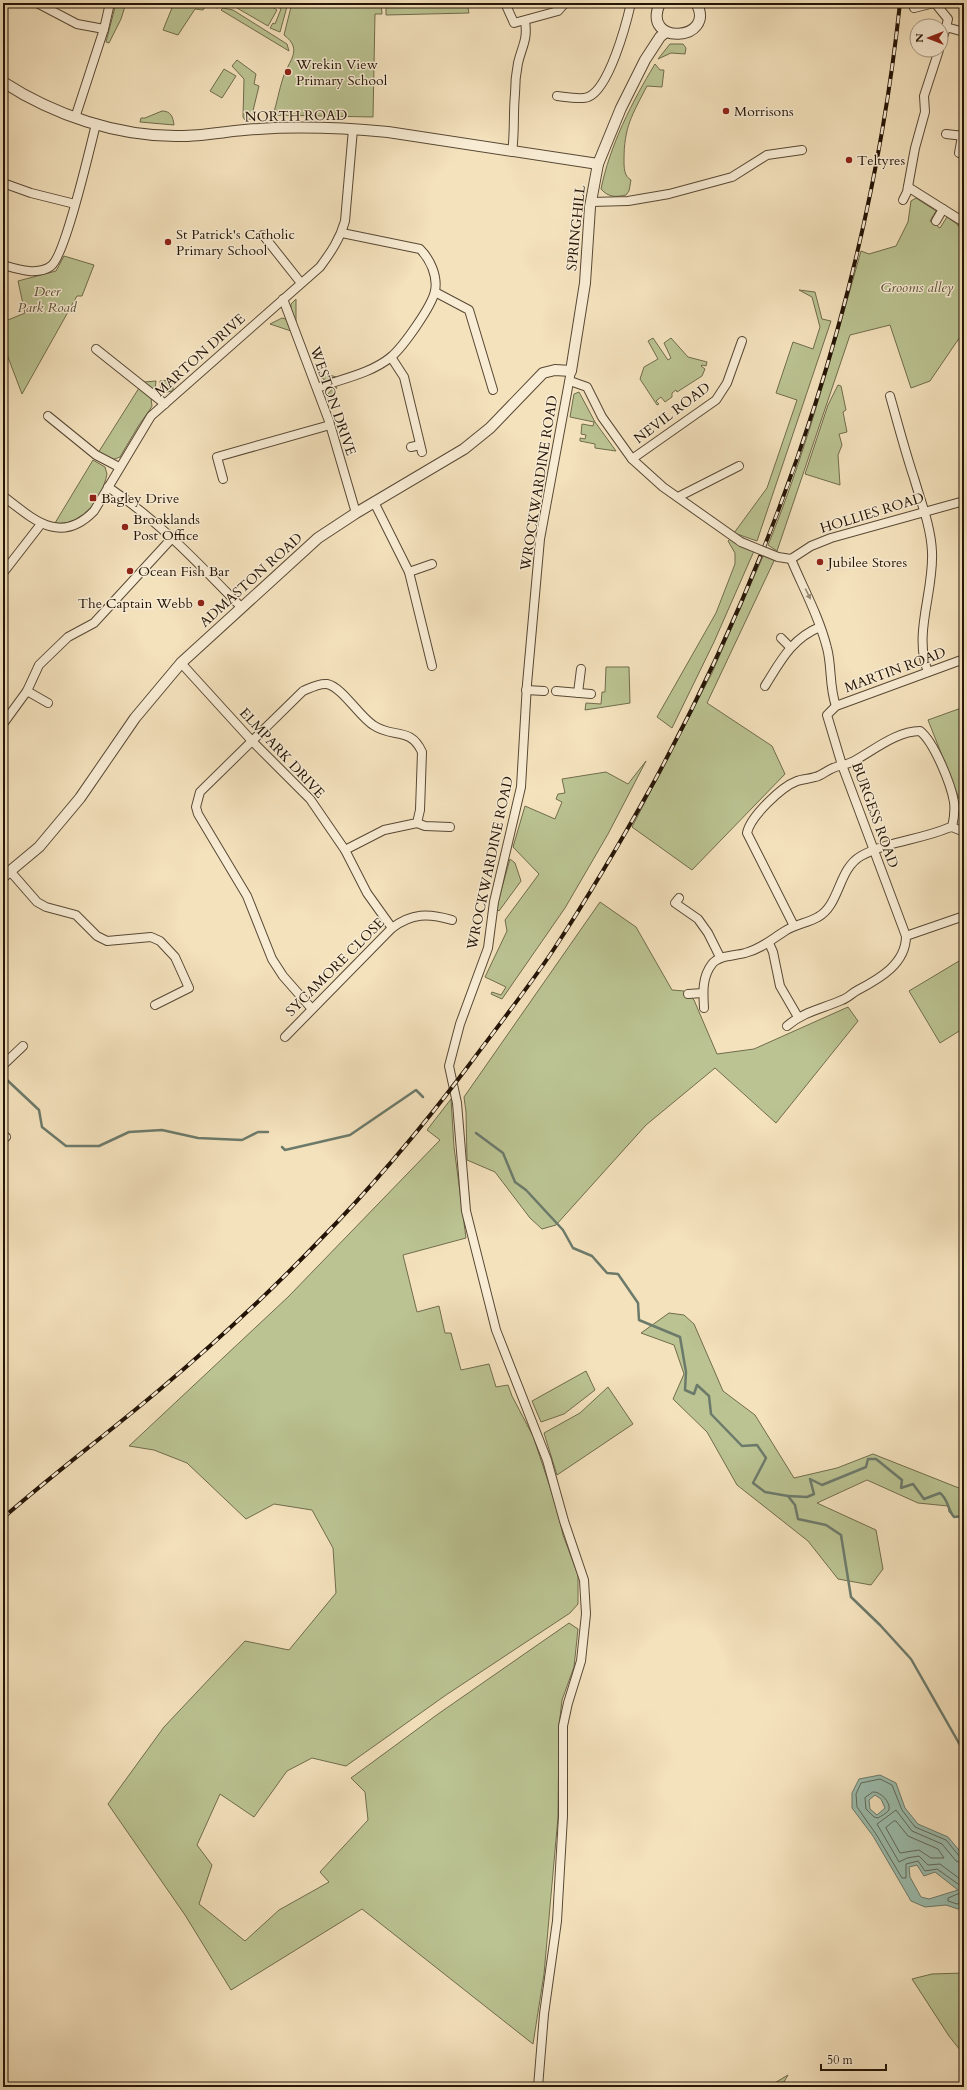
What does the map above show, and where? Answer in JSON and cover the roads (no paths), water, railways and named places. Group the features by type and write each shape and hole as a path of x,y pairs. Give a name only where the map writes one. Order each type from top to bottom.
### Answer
{"street":[{"path":"37,3 78,24 104,29"},
{"path":"75,118 104,29 110,3"},
{"path":"505,3 514,23 558,12 565,3"},
{"path":"557,96 587,98 598,90 611,65 631,3"},
{"path":"660,3 658,8 658,21 666,32 680,35 692,30 699,18 699,11 696,3"},
{"path":"914,8 934,3 947,18"},
{"path":"512,152 515,130 515,94 517,71 526,33 525,21"},
{"path":"949,28 964,32"},
{"name":"SPRINGHILL","path":"570,376 585,283 591,202 598,164 621,108 645,60 660,37 666,32"},
{"path":"903,200 908,187 915,148 925,112 924,96 936,58"},
{"name":"NORTH ROAD","path":"3,82 43,105 75,118 96,124 151,134 180,136 258,129 353,129 388,132 598,164"},
{"path":"3,265 28,271 49,268 55,263 61,252 96,124"},
{"name":"MARTON DRIVE","path":"3,496 41,524 64,528 84,521 94,510 151,416 320,267 332,251 342,233 345,221 353,129"},
{"path":"946,134 963,136 959,153"},
{"path":"591,202 628,201 669,194 732,177 767,154 802,150"},
{"path":"3,182 31,193 75,204"},
{"path":"908,187 962,220 964,225"},
{"path":"936,221 943,209"},
{"path":"317,388 356,375 391,357 410,336 435,292 436,282 433,270 426,255 420,249 342,233"},
{"path":"263,235 301,284"},
{"path":"435,292 469,310 493,390"},
{"name":"WESTON DRIVE","path":"283,299 330,425 356,513"},
{"name":"NEVIL ROAD","path":"632,459 716,400 728,383 742,341"},
{"path":"96,349 165,404"},
{"path":"391,357 404,376 421,449 411,448"},
{"name":"ADMASTON ROAD","path":"7,874 39,847 80,798 135,718 181,663 318,538 374,502 464,449 490,428 543,373 555,370 570,376"},
{"path":"570,376 587,387 602,417 632,459 657,483 741,542 778,557 791,559 809,596 827,648 832,697 836,706"},
{"name":"WROCKWARDINE ROAD","path":"538,2087 544,2014 557,1921 563,1816 563,1726 568,1703 581,1661 586,1614 584,1580 564,1521 547,1460 496,1330 466,1210 457,1103 449,1066 460,1024 488,948 494,902 521,787 526,690 540,539 570,376"},
{"path":"890,396 924,511 932,551 932,578 923,636 923,660 928,672"},
{"path":"48,416 96,455 119,467"},
{"path":"223,479 218,458 330,425"},
{"path":"678,497 739,466"},
{"path":"108,487 138,507 173,537 242,608"},
{"name":"HOLLIES ROAD","path":"791,559 811,546 831,538 868,529 924,511 964,501"},
{"path":"374,502 409,572 432,666"},
{"path":"3,573 41,524"},
{"path":"3,724 27,691 39,665 54,648 68,637 94,623 173,537"},
{"path":"409,572 432,564"},
{"path":"765,686 790,646 808,632 820,627"},
{"path":"781,638 790,646"},
{"name":"MARTIN ROAD","path":"836,706 964,659"},
{"name":"ELMPARK DRIVE","path":"181,663 252,741 310,799 345,850 367,893 392,928"},
{"path":"578,693 581,669"},
{"path":"312,1009 283,976 272,959 247,896 198,814 197,803 200,792 303,691 314,686 327,684 336,689 374,726 384,731 412,737 418,743 422,752 420,810 417,823"},
{"path":"526,690 544,691"},
{"path":"27,691 48,703"},
{"path":"556,691 591,694"},
{"name":"BURGESS ROAD","path":"836,706 827,715 828,721 842,765 906,936"},
{"path":"794,926 750,838 748,828 760,812 788,786 798,781 817,777 842,765 853,762 901,734 910,731 920,731 932,745 951,794 955,815 952,827"},
{"path":"345,850 384,830 417,823 425,826 450,827"},
{"path":"704,1008 703,993 705,977 712,963 720,957 734,956 769,943 794,926 820,916 830,904 847,869 861,856 952,827 964,832"},
{"path":"7,874 37,902 46,907 76,915 97,936 107,941 151,937 160,941 174,958 189,988 155,1006"},
{"path":"679,898 675,903 698,919 708,933 720,957"},
{"name":"SYCAMORE CLOSE","path":"285,1036 392,928 411,916 438,916 452,920"},
{"path":"787,1026 798,1017 843,1000 873,983 889,971 902,954 906,943 906,936 964,916"},
{"path":"769,943 773,952 780,986 798,1017"},
{"path":"688,994 703,993"},
{"path":"3,1065 23,1046"}],"water":[{"path":"880,1775 896,1783 905,1808 918,1824 948,1837 963,1855 964,1906 958,1909 946,1905 925,1907 911,1901 873,1836 852,1808 852,1793 859,1779","holes":["875,1795 881,1799 885,1808 877,1815 870,1809 869,1800","917,1865 924,1876 935,1872 958,1890 929,1899 921,1897 910,1877 909,1867"]}],"waterway":[{"path":"6,1079 39,1110 42,1127 66,1146 99,1146 129,1132 162,1130 198,1138 242,1140 258,1132 268,1132"},
{"path":"282,1147 285,1150 350,1135 416,1090 423,1097"},
{"path":"476,1133 503,1153 515,1182 526,1190 563,1230 573,1248 592,1256 607,1273 618,1274 638,1303 639,1320 680,1337 686,1372 685,1390 694,1394 697,1385 709,1396 711,1414 742,1446 757,1445 766,1458 753,1483 765,1492 788,1496 795,1505 798,1519 826,1525 841,1535 851,1597 880,1625 911,1659 964,1752"},
{"path":"788,1496 807,1497 814,1494 810,1479 822,1485 866,1467 868,1459 876,1459 902,1480 901,1488 913,1484 924,1499 940,1493 945,1499 954,1517 964,1516"}],"railway":[{"path":"3,1518 158,1391 220,1337 260,1300 357,1201 431,1114 510,1011 552,952 605,867 655,780 702,689 744,596 782,500 815,404 844,305 868,205 886,105 900,3"}],"place":[{"name":"Wrekin View Primary School","path":"288,72"},
{"name":"Morrisons","path":"726,111"},
{"name":"Teltyres","path":"849,160"},
{"name":"St Patrick's Catholic Primary School","path":"168,242"},
{"name":"Bagley Drive","path":"93,498"},
{"name":"Brooklands Post Office","path":"125,527"},
{"name":"Jubilee Stores","path":"820,562"},
{"name":"Ocean Fish Bar","path":"130,571"},
{"name":"The Captain Webb","path":"201,603"}],"park label":[{"name":"Grooms alley","path":"917,287"},
{"name":"Deer Park Road","path":"47,300"}]}
